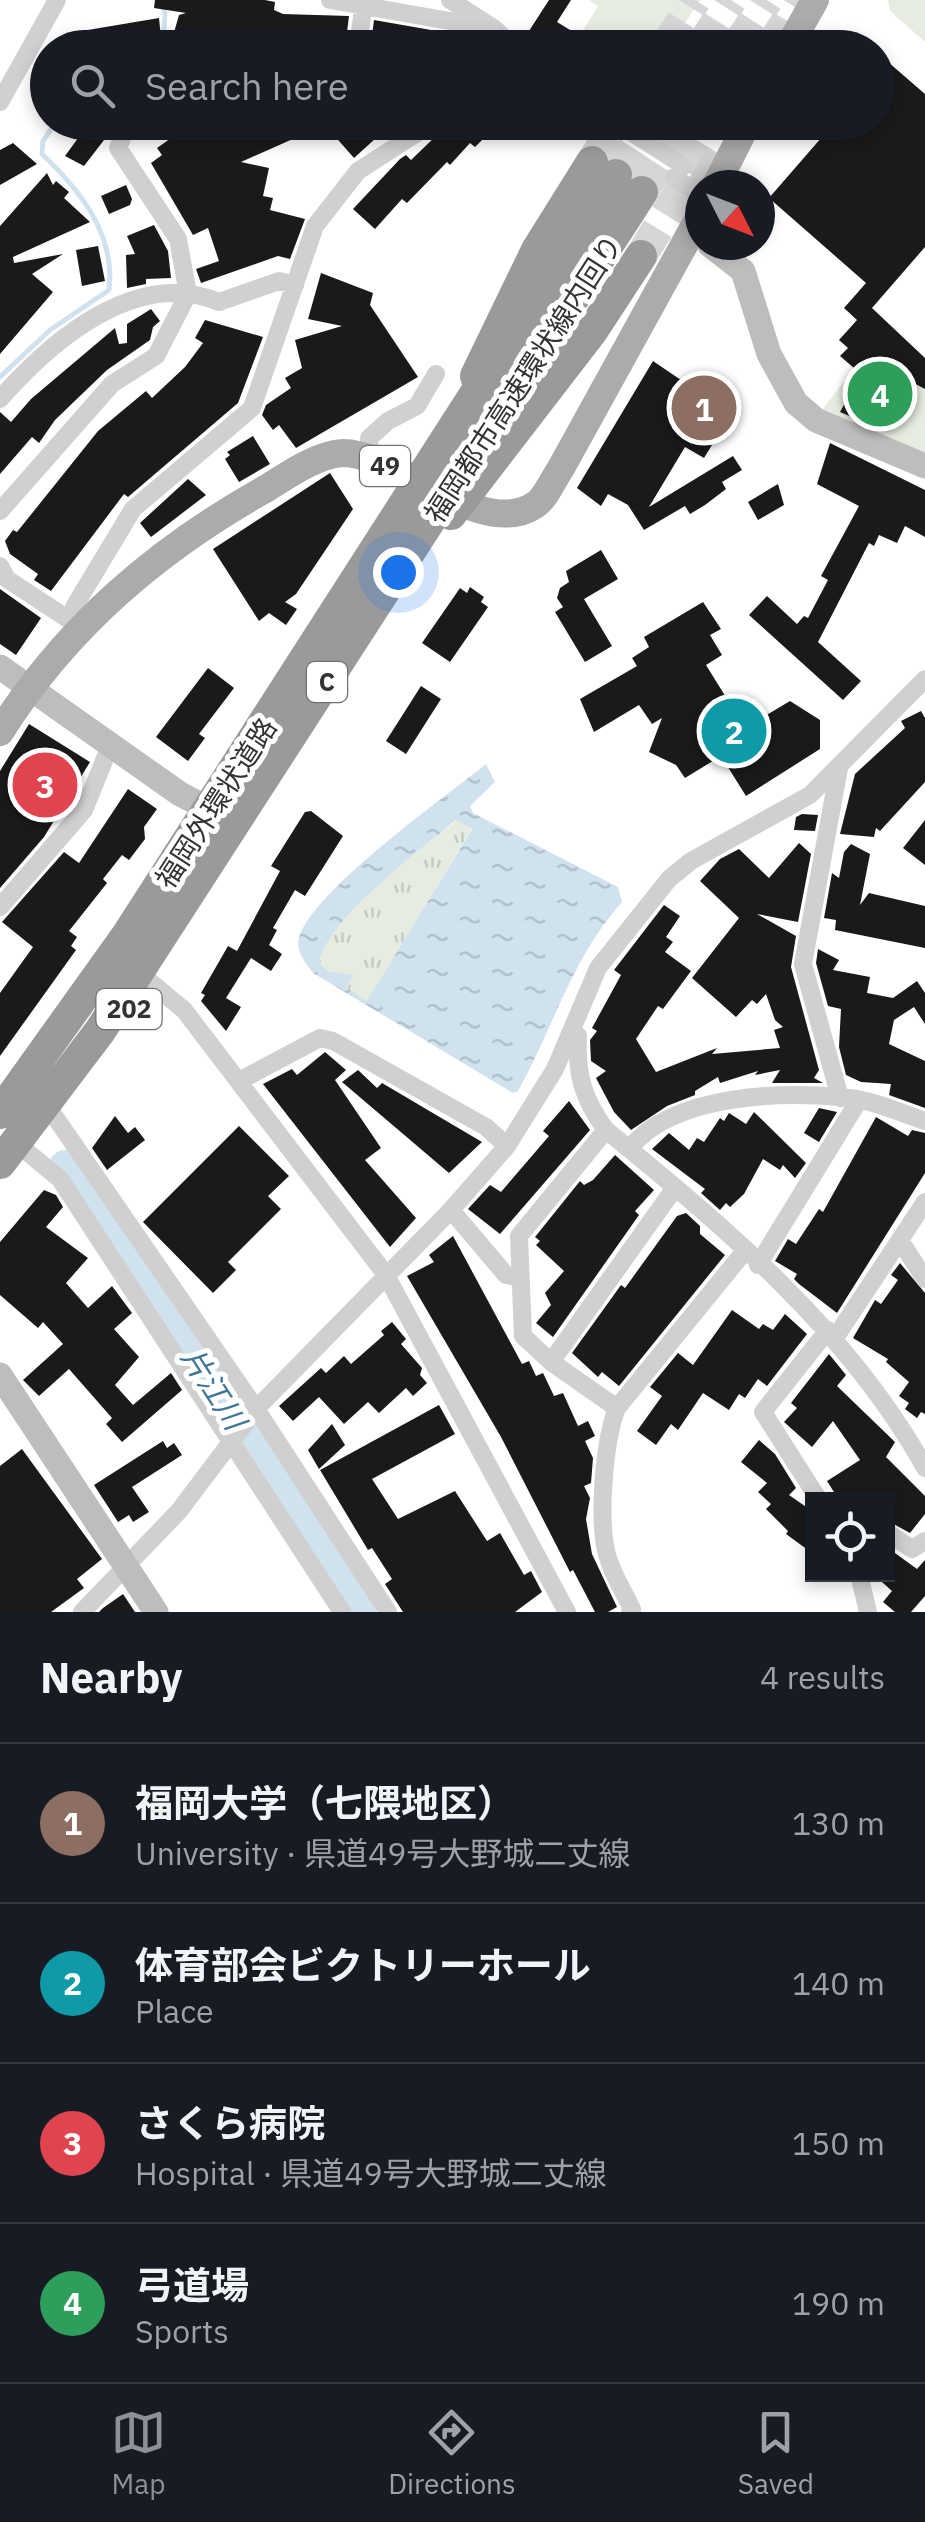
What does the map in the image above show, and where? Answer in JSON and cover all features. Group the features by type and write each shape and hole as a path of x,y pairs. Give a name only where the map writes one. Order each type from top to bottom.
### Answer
{"highway":[{"name":"福岡外環状道路","path":"1,1116 13,1082 212,810 420,486 502,316 617,177"},
{"name":"C","path":"1,1116 128,934 617,177"},
{"name":"福岡都市高速環状線内回り","path":"13,1157 100,1031 617,177"},
{"name":"福岡外環状道路","path":"0,1180 13,1157 53,1114 149,981 244,828 460,499 592,331 641,256"}],"main road":[{"path":"798,30 815,0"},
{"path":"714,170 735,140"},
{"name":"49","path":"0,732 28,687 80,627 166,550 304,466 340,453 370,457 420,486 503,514 536,505 562,468 685,259"}],"street":[{"path":"40,30 57,0"},
{"path":"330,0 494,29"},
{"path":"450,0 494,29"},
{"path":"360,30 363,8"},
{"path":"0,102 30,48"},
{"path":"0,511 112,384 156,356 188,294 178,239 118,148 121,140"},
{"path":"80,627 74,607 133,509 252,408 316,226 358,170 406,140"},
{"path":"640,140 685,180"},
{"path":"732,260 744,271 769,354 796,403 816,420 925,466"},
{"path":"0,399 46,349 121,303 166,293 219,302 280,281 295,285"},
{"path":"370,457 369,438 388,421 418,406 436,374"},
{"path":"0,566 8,578 80,627"},
{"path":"0,667 180,794 244,828"},
{"path":"82,1612 178,1511 256,1409 451,1210 507,1146 530,1113 571,1034 598,968 670,879 692,860 810,795 925,679"},
{"path":"0,906 84,810 110,746"},
{"path":"839,768 803,964 850,1099"},
{"path":"149,981 184,1010 386,1274 568,1612"},
{"path":"571,1034 578,1036 576,1072 591,1110 606,1130 832,1334 896,1418 925,1468"},
{"path":"239,1081 320,1038 333,1041 486,1127 507,1146"},
{"path":"629,1149 674,1116 737,1096 850,1099 925,1121"},
{"path":"630,1612 632,1608 608,1560 603,1534 610,1427 617,1408 752,1258 850,1099"},
{"path":"53,1114 256,1409 388,1612"},
{"path":"1,1116 13,1157 60,1180 342,1612"},
{"path":"606,1130 518,1236 518,1277 523,1336 551,1362 617,1408"},
{"path":"551,1362 674,1189"},
{"path":"814,1492 762,1412 832,1334 901,1242 925,1202"},
{"path":"451,1210 506,1275 518,1277"},
{"path":"901,1242 925,1279"},
{"path":"0,1374 156,1612"},
{"path":"895,1537 912,1549 925,1542"},
{"path":"860,1582 868,1612"}],"green space":[{"path":"589,0 700,0 680,30 583,30 598,6"},
{"path":"888,0 925,0 925,42 890,11"},
{"path":"871,346 925,379 925,454 823,409"},
{"path":"457,820 472,828 367,1002 345,987 353,976 328,971 320,963 325,946 377,886"}],"water":[{"path":"486,764 495,782 470,806 473,813 618,887 622,902 590,946 531,1067 513,1093 313,973 299,948 299,938 309,918 353,871","holes":["456,820 472,829 367,1001 346,987 354,975 328,971 320,963 325,946 338,927 377,887"]}],"building":[{"path":"155,0 265,0 275,2 274,10 283,14 349,16 347,30 175,30 179,15 186,13 154,8"},
{"path":"549,0 571,0 557,22 570,30 530,30"},
{"path":"159,18 160,30 88,30"},
{"path":"374,20 431,30 373,30"},
{"path":"895,68 925,94 925,247 872,308 925,358 925,389 895,373 884,394 840,356 848,348 839,340 857,320 844,308 866,283 775,203 775,191 819,140 895,140"},
{"path":"77,140 104,140 84,166 65,156"},
{"path":"168,140 290,140 241,162 269,168 263,196 273,198 270,210 305,219 290,259 278,256 201,283 196,269 219,261 208,228 193,235 151,163 162,155 157,148"},
{"path":"338,140 374,140 354,158"},
{"path":"432,140 482,140 475,147 470,143 450,165 447,162 407,203 402,199 375,229 353,209 400,159 406,155 411,160"},
{"path":"13,143 37,164 0,185 0,150"},
{"path":"47,173 53,185 56,181 69,192 64,198 90,222 13,257 14,263 63,254 32,274 53,292 0,354 0,226"},
{"path":"126,185 132,199 130,205 109,214 101,196"},
{"path":"154,225 168,251 171,278 146,279 146,284 127,288 126,255 135,254 127,236"},
{"path":"98,246 105,281 82,286 76,250"},
{"path":"321,273 373,293 370,305 418,377 296,448 279,425 273,430 262,415 266,405 291,388 285,378 302,368 295,340 342,326 308,319"},
{"path":"151,309 160,321 153,327 150,340 107,370 55,420 39,443 32,437 0,474 0,412 11,422 31,399 115,328 119,344 127,343 127,324"},
{"path":"205,320 263,337 238,403 128,497 124,494 51,591 34,580 38,574 10,554 5,541 13,530 17,532 98,431 146,391 152,398 185,367 203,343 195,338"},
{"path":"653,361 731,414 704,458 685,447 649,507 733,456 742,470 722,482 726,489 705,505 690,514 685,506 644,530 628,505 608,494 601,506 577,488"},
{"path":"850,394 877,408 868,424 840,412"},
{"path":"253,436 270,464 239,482 225,459 230,455 227,452"},
{"path":"830,443 925,490 925,537 905,526 897,543 879,535 874,546 869,543 818,642 861,681 843,700 749,615 767,596 797,624 804,616 808,618 828,580 821,576 859,506 817,484"},
{"path":"330,473 353,509 296,594 285,602 297,609 286,625 269,613 259,621 213,549"},
{"path":"188,479 206,495 151,537 140,523"},
{"path":"778,484 784,505 758,520 748,502"},
{"path":"601,550 618,579 584,599 612,646 585,662 555,612 563,607 557,598 560,588 569,582 566,571"},
{"path":"470,587 484,597 481,602 488,607 450,662 422,643 460,588 467,593"},
{"path":"0,589 41,618 16,655 0,644"},
{"path":"703,602 721,629 710,635 722,655 706,665 745,728 790,701 820,720 820,749 746,796 721,756 685,778 676,765 649,752 662,718 652,724 639,705 594,732 580,699 637,666 632,658 649,647 644,637"},
{"path":"208,668 234,688 199,734 205,738 188,761 156,737"},
{"path":"421,686 441,699 406,754 386,741"},
{"path":"921,711 925,718 925,782 880,831 876,828 874,837 840,834 855,774 905,728 901,721"},
{"path":"29,724 90,762 44,837 0,888 0,771"},
{"path":"128,789 157,809 144,827 145,839 129,860 122,855 103,879 107,883 69,931 77,937 71,946 76,950 0,1056 0,993 33,947 2,922 64,852 79,863"},
{"path":"311,811 343,836 305,896 295,890 273,928 277,930 269,945 282,954 271,971 251,958 226,998 241,1007 226,1031 201,1001 205,995 201,993 228,946 237,951 280,871 271,866 305,812"},
{"path":"818,815 815,831 794,830 796,817"},
{"path":"925,820 925,865 903,848"},
{"path":"799,843 811,854 798,922 757,914 796,936 791,967 819,1070 814,1078 823,1083 772,1083 780,1070 755,1075 758,1071 720,1083 718,1077 695,1091 695,1095 667,1106 631,1130 614,1112 596,1078 606,1071 591,1061 590,1040 597,1031 592,1028 621,975 614,970 664,905 680,916 666,937 673,942 665,952 691,971 663,1009 658,1006 636,1039 656,1072 717,1048 712,1054 780,1048 774,1030 783,1027 775,1020 766,994 757,1004 752,1000 736,1017 692,978 739,918 700,881 720,859 739,849 769,878"},
{"path":"851,844 870,854 860,905 869,893 925,906 925,948 835,930 836,920 824,918 832,873 839,878 844,852"},
{"path":"818,949 839,960 833,970 870,977 867,993 893,998 917,981 925,993 925,1024 914,1007 894,1020 889,1044 925,1061 925,1108 889,1095 891,1084 861,1082 846,1075 839,1047 841,1009 828,1006 816,963"},
{"path":"325,1052 346,1070 335,1080 381,1148 365,1160 416,1218 390,1247 263,1084 292,1069 297,1075"},
{"path":"358,1070 377,1088 382,1083 482,1142 449,1173 342,1082"},
{"path":"569,1101 590,1130 500,1234 468,1209 490,1185 501,1192 549,1136 543,1131"},
{"path":"819,1108 837,1112 819,1142 804,1133"},
{"path":"754,1112 806,1163 795,1178 783,1165 780,1170 763,1159 744,1194 730,1207 726,1203 720,1210 701,1193 705,1189 652,1149 669,1133 689,1150 697,1138 704,1142 720,1118 724,1121 729,1113 746,1124"},
{"path":"115,1116 128,1133 135,1127 145,1140 107,1170 92,1148"},
{"path":"876,1117 908,1136 912,1130 925,1133 925,1173 837,1313 799,1284 794,1279 797,1274 775,1261 788,1239 796,1244 819,1209 823,1212"},
{"path":"239,1126 289,1176 268,1196 281,1209 228,1262 236,1270 213,1293 143,1222"},
{"path":"615,1155 654,1190 635,1211 639,1215 553,1337 536,1323 551,1305 545,1293 564,1271 536,1245 540,1241 535,1237 580,1181 584,1185 593,1180"},
{"path":"44,1190 56,1195 63,1207 46,1227 88,1258 66,1283 88,1308 112,1286 132,1313 114,1329 139,1357 115,1385 133,1405 171,1373 182,1390 122,1442 106,1424 112,1418 69,1369 39,1396 23,1380 63,1344 43,1322 38,1328 0,1295 0,1242"},
{"path":"686,1213 700,1226 700,1234 725,1255 619,1386 602,1372 598,1377 572,1353 677,1216"},
{"path":"453,1236 522,1364 529,1361 536,1376 543,1373 554,1396 563,1393 578,1426 588,1421 595,1436 585,1441 593,1458 591,1483 584,1486 590,1498 586,1519 592,1554 617,1607 608,1612 595,1612 573,1570 570,1572 501,1437 407,1276 434,1262 429,1255"},
{"path":"900,1263 925,1293 925,1414 921,1412 917,1418 905,1409 909,1403 899,1396 909,1382 886,1362 888,1359 853,1338 875,1300 881,1304 898,1280 891,1275"},
{"path":"732,1310 759,1329 763,1324 773,1330 785,1314 807,1334 767,1386 758,1379 745,1398 739,1394 729,1410 703,1393 678,1430 671,1424 656,1445 637,1431 662,1396 650,1387 678,1353 693,1365"},
{"path":"392,1322 406,1339 401,1344 422,1368 420,1375 427,1383 413,1396 406,1388 379,1413 368,1402 344,1424 319,1397 293,1421 279,1406 321,1368 326,1373 344,1356 351,1364 384,1335 381,1331"},
{"path":"829,1354 846,1375 837,1386 895,1442 886,1457 925,1496 925,1514 910,1533 895,1525 895,1492 834,1492 827,1481 860,1460 833,1421 812,1447 784,1422 797,1408 791,1403"},
{"path":"439,1405 455,1434 372,1479 398,1519 455,1491 487,1541 500,1533 524,1575 531,1571 542,1592 515,1612 403,1612 385,1584 392,1579 372,1548 368,1550 320,1470"},
{"path":"332,1424 345,1445 319,1469 308,1450"},
{"path":"759,1440 775,1454 796,1488 789,1495 805,1506 805,1548 786,1534 788,1531 766,1509 771,1504 758,1492 767,1483 741,1462"},
{"path":"163,1441 167,1448 174,1443 182,1455 132,1487 149,1512 133,1522 129,1515 118,1522 94,1485"},
{"path":"22,1449 102,1559 77,1579 84,1588 51,1612 0,1612 0,1466"},
{"path":"895,1553 917,1569 925,1560 925,1596 911,1612 895,1612 883,1602 892,1591 882,1582 895,1582"},
{"path":"123,1594 135,1612 99,1612 103,1608"}],"waterway":[{"path":"159,0 165,12 164,30"},
{"path":"0,377 50,330 109,290 110,270 101,232 82,198 42,154 44,140"},
{"name":"片江川","path":"65,1166 360,1612"}],"tunnel":[{"path":"676,30 695,0"},
{"path":"712,30 731,0"},
{"path":"748,30 767,0"},
{"path":"781,30 800,0"},
{"path":"592,162 606,140"},
{"path":"616,175 638,140"},
{"path":"642,192 675,140"},
{"path":"641,256 712,140"}],"place":[{"name":"弓道場","path":"880,394"},
{"name":"福岡大学（七隈地区）","path":"704,408"},
{"name":"体育部会ビクトリーホール","path":"734,731"},
{"name":"さくら病院","path":"45,785"}]}
